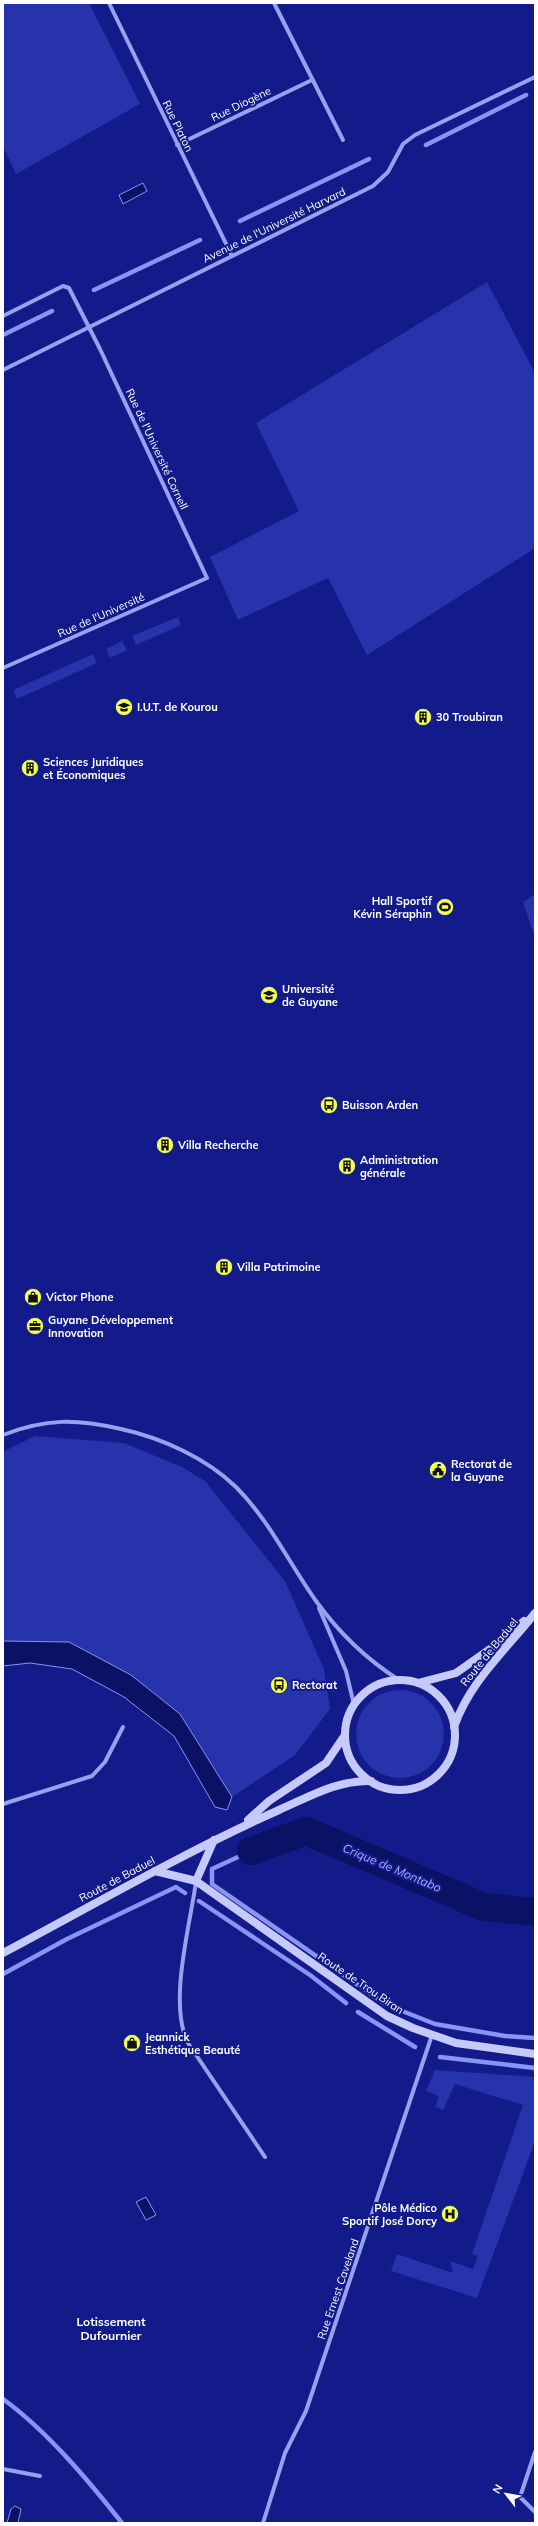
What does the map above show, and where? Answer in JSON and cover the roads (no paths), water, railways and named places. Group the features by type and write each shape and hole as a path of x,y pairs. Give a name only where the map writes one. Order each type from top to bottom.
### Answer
{"main road":[{"name":"Route de Baduel","path":"418,1683 456,1673 500,1642 535,1612"},
{"name":"Route de Baduel","path":"454,1728 461,1707 471,1689 535,1612"},
{"path":"399,1680 418,1683 429,1688 446,1705 454,1728 454,1744 444,1768 426,1783 413,1788 398,1790 384,1788 370,1782 352,1761 347,1748 345,1735 346,1723 354,1705 374,1687 399,1680"},
{"name":"Route de Baduel","path":"242,1825 269,1802 326,1763 345,1735"},
{"name":"Route de Baduel","path":"3,1953 242,1825 319,1791 358,1781 370,1782"},
{"path":"196,1881 214,1840"},
{"name":"Route de Trou Biran","path":"156,1872 196,1881 387,2016 432,2036 456,2043 535,2054"}],"street":[{"name":"Rue Platon","path":"109,3 232,256"},
{"path":"274,3 343,140"},
{"name":"Avenue de l'Université Harvard","path":"3,370 373,186 388,172 403,144 415,135 535,77"},
{"name":"Rue Diogène","path":"177,145 312,80"},
{"name":"Rue de l'Université Cornell","path":"3,316 63,286 69,288 90,328 207,578"},
{"name":"Rue de l'Université","path":"3,668 207,578"},
{"path":"3,1435 44,1422 85,1421 137,1432 182,1450 220,1473 250,1504 317,1602 353,1645 376,1666 399,1680"},
{"path":"317,1602 346,1671 354,1705"},
{"path":"3,1804 92,1776 105,1762 123,1728"},
{"path":"196,1881 180,1990 180,2022 188,2043 265,2157"},
{"name":"Rue Ernest Caveland","path":"263,2523 285,2452 306,2411 432,2036"},
{"path":"533,2511 520,2497 535,2452"},
{"path":"3,2469 40,2476"}],"waterway":[{"path":"426,145 526,95"},
{"path":"240,221 369,159"},
{"path":"94,290 200,240"},
{"path":"3,335 52,311"},
{"name":"Crique de Montabo","path":"251,1851 306,1831 484,1907 535,1912"},
{"path":"251,1851 212,1869 212,1884 387,2005 435,2024 505,2036 535,2038"},
{"path":"3,1974 67,1939 176,1887 185,1893"},
{"path":"199,1901 310,1975 346,2003"},
{"path":"358,2012 415,2047"},
{"path":"440,2057 535,2068"},
{"path":"3,2399 51,2441 81,2473 122,2523"}],"place":[{"name":"I.U.T. de Kourou","path":"124,707"},
{"name":"30 Troubiran","path":"423,717"},
{"name":"Sciences Juridiques et Économiques","path":"30,768"},
{"name":"Hall Sportif Kévin Séraphin","path":"445,907"},
{"name":"Université de Guyane","path":"269,995"},
{"name":"Buisson Arden","path":"329,1105"},
{"name":"Villa Recherche","path":"165,1145"},
{"name":"Administration générale","path":"347,1166"},
{"name":"Villa Patrimoine","path":"224,1267"},
{"name":"Victor Phone","path":"33,1297"},
{"name":"Guyane Développement Innovation","path":"35,1326"},
{"name":"Rectorat de la Guyane","path":"438,1470"},
{"name":"Rectorat","path":"279,1685"},
{"name":"Jeannick Esthétique Beauté","path":"132,2043"},
{"name":"Pôle Médico Sportif José Dorcy","path":"450,2214"}],"district":[{"name":"Lotissement Dufournier","path":"111,2329"}]}
